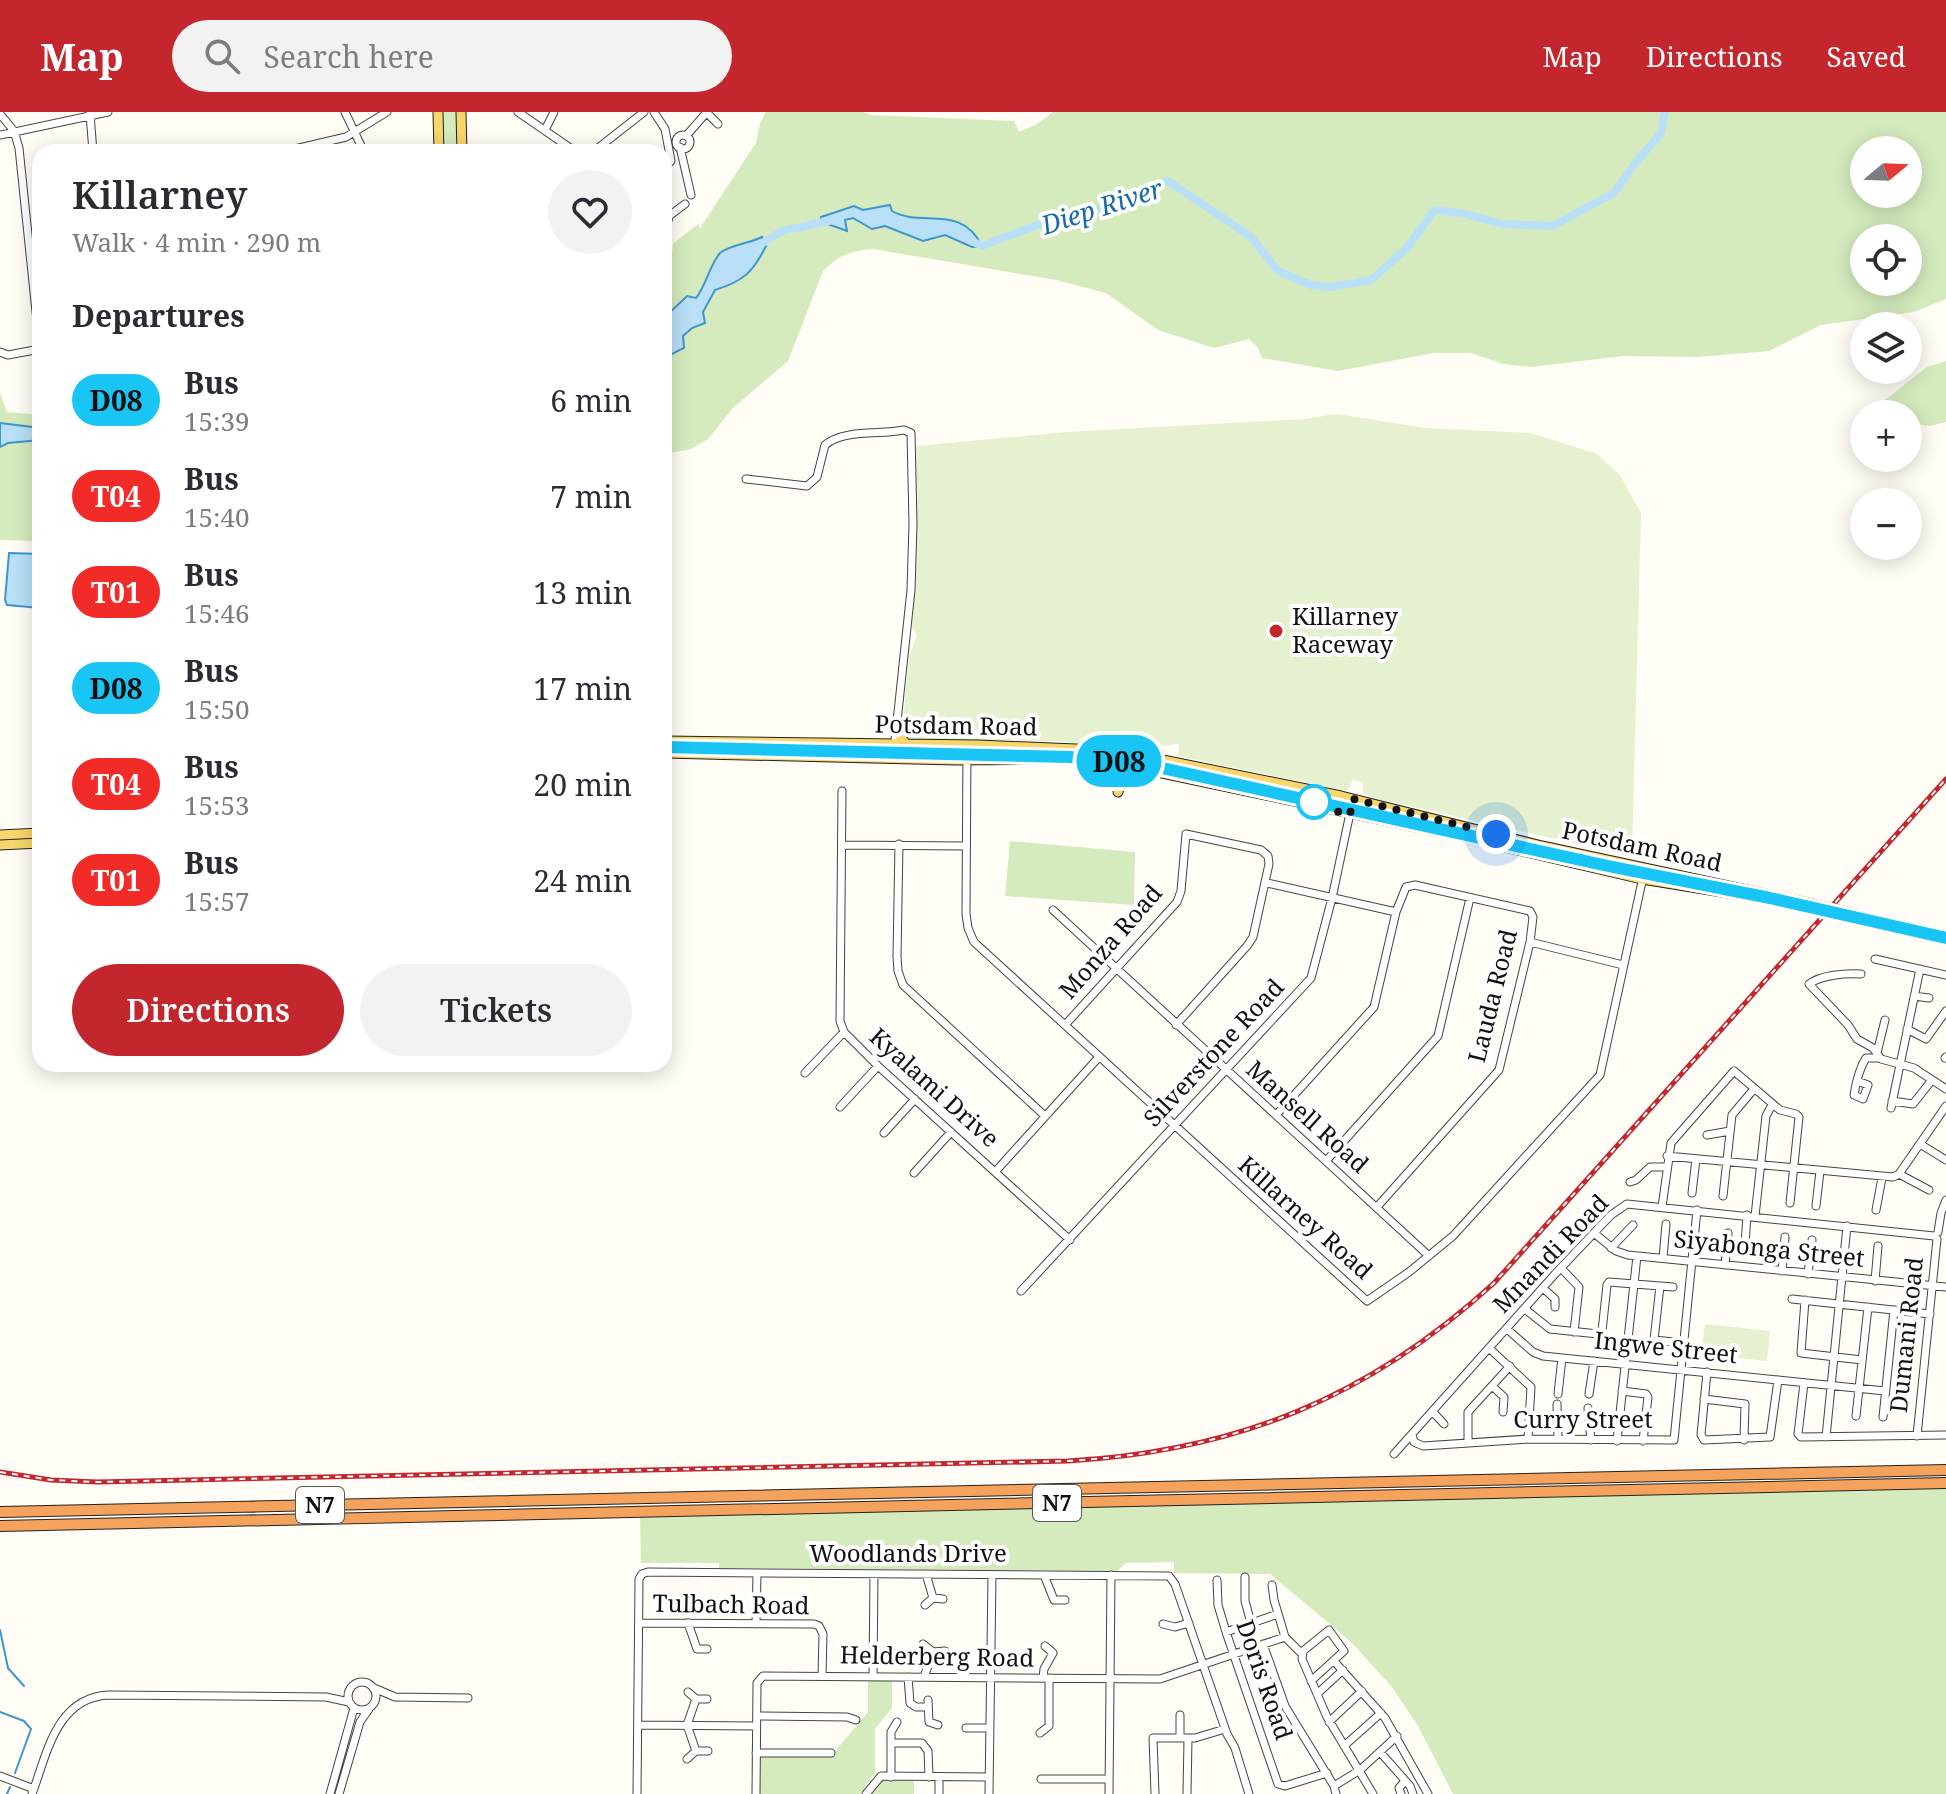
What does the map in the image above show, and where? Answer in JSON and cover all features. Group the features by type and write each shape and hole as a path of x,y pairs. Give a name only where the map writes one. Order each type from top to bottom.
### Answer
{"highway":[{"name":"N7","path":"0,1510 1946,1470"},
{"name":"N7","path":"0,1529 72,1524 1946,1483"}],"main road":[{"path":"438,112 439,144"},
{"path":"461,112 462,144"},
{"path":"897,726 906,744"},
{"name":"Potsdam Road","path":"672,741 967,745 1120,753 1353,799 1554,849 1946,938"},
{"name":"Potsdam Road","path":"672,753 1080,760 1158,770 1642,879 1810,906"},
{"path":"1118,792 1124,773 1137,769 1158,770"},
{"path":"0,835 32,833"},
{"path":"0,845 32,843"}],"street":[{"path":"0,135 108,112"},
{"path":"345,112 360,144"},
{"path":"320,144 355,132 387,112"},
{"path":"518,112 565,144"},
{"path":"545,130 554,112"},
{"path":"603,144 644,112"},
{"path":"654,112 666,132 668,144"},
{"path":"691,195 677,138 686,136 707,112 718,124"},
{"path":"0,114 14,131 19,148 32,273"},
{"path":"90,114 92,144"},
{"path":"672,214 685,204"},
{"path":"2,353 32,351"},
{"path":"746,479 807,486 817,477 824,446 829,441 846,436 904,430 911,433 911,590 893,759"},
{"name":"Killarney Road","path":"967,745 966,914 974,942 1367,1301 1429,1256 1466,1223 1600,1075 1644,867"},
{"name":"Kyalami Drive","path":"842,791 840,1021 844,1032 1070,1240"},
{"name":"Silverstone Road","path":"1021,1291 1227,1071 1312,975 1353,799"},
{"name":"Monza Road","path":"1065,1025 1177,902 1181,891 1186,834 1261,850 1269,860 1267,883"},
{"path":"899,844 897,956 903,985 1045,1116"},
{"path":"842,845 966,846"},
{"path":"1176,1025 1253,937 1267,883 1396,912"},
{"name":"Lauda Road","path":"1276,1115 1374,1007 1404,890 1412,884 1530,911 1533,917 1530,942 1499,1070 1377,1207"},
{"path":"1326,1161 1438,1036 1470,898"},
{"name":"Mansell Road","path":"1053,910 1429,1256"},
{"path":"1530,942 1623,965"},
{"path":"1875,959 1946,975"},
{"path":"1920,969 1892,1104 1912,1105 1932,1080"},
{"path":"1861,974 1840,975 1809,983 1856,1038 1880,1057 1920,1071 1946,1089"},
{"path":"1914,996 1929,998"},
{"path":"1907,1029 1926,1039 1946,1011"},
{"path":"1880,1057 1885,1020"},
{"path":"805,1073 844,1032"},
{"path":"995,1172 1099,1057"},
{"path":"1857,1081 1865,1059 1880,1057"},
{"path":"840,1107 878,1066"},
{"path":"1662,1207 1667,1156 1673,1139 1734,1068 1772,1105 1799,1117 1793,1142 1790,1203"},
{"path":"1723,1196 1734,1112 1754,1089"},
{"path":"884,1133 915,1099"},
{"path":"1745,1245 1761,1166 1766,1116 1772,1105"},
{"path":"1899,1174 1946,1106"},
{"path":"1935,1122 1946,1129"},
{"path":"1707,1135 1730,1131"},
{"path":"914,1173 951,1132"},
{"path":"1920,1144 1946,1160"},
{"path":"1667,1156 1882,1178 1899,1174 1929,1190"},
{"path":"1692,1193 1696,1159"},
{"path":"1630,1182 1650,1167 1666,1167"},
{"path":"1816,1206 1820,1171"},
{"path":"1876,1210 1882,1178"},
{"name":"Dumani Road","path":"1917,1436 1932,1286 1941,1213 1946,1200"},
{"name":"Mnandi Road","path":"1394,1454 1561,1268 1618,1209 1627,1204 1939,1236"},
{"name":"Curry Street","path":"1412,1435 1414,1442 1423,1446 1528,1439 1674,1440 1697,1210"},
{"path":"1663,1258 1666,1224"},
{"path":"1611,1248 1633,1225"},
{"path":"1826,1437 1847,1226"},
{"name":"Siyabonga Street","path":"1594,1233 1622,1254 1946,1287"},
{"path":"1725,1265 1728,1233"},
{"path":"1782,1271 1785,1237"},
{"path":"1808,1274 1812,1240"},
{"path":"1875,1281 1878,1246"},
{"path":"1617,1441 1637,1256"},
{"path":"1561,1268 1579,1287 1574,1332"},
{"path":"1525,1309 1548,1329 1601,1333 1608,1283 1673,1287"},
{"path":"1660,1286 1651,1342 1683,1343"},
{"path":"1543,1288 1555,1299 1555,1307"},
{"path":"1792,1299 1930,1314"},
{"path":"1805,1300 1806,1328 1799,1355 1862,1360"},
{"path":"1856,1416 1868,1307"},
{"path":"1883,1417 1894,1310"},
{"name":"Ingwe Street","path":"1507,1329 1537,1354 1885,1391"},
{"path":"1490,1349 1531,1387 1528,1439"},
{"path":"1558,1394 1562,1358"},
{"path":"1589,1394 1594,1361"},
{"path":"1468,1443 1468,1412 1510,1366"},
{"path":"1707,1372 1702,1439 1744,1440 1772,1436 1778,1380"},
{"path":"1804,1383 1798,1434 1805,1438 1946,1435"},
{"path":"1492,1386 1504,1397 1503,1412"},
{"path":"1622,1391 1646,1394 1648,1397 1643,1441"},
{"path":"1704,1399 1745,1404 1744,1440"},
{"path":"1557,1404 1558,1439"},
{"path":"1588,1408 1591,1440"},
{"path":"1433,1412 1444,1424"},
{"name":"Woodlands Drive","path":"639,1623 639,1579 648,1572 1166,1576 1173,1579 1189,1623"},
{"path":"756,1624 757,1573"},
{"path":"873,1677 874,1574"},
{"path":"926,1574 933,1598"},
{"path":"989,1794 992,1575"},
{"path":"1044,1575 1054,1600"},
{"path":"1109,1794 1111,1575"},
{"path":"1245,1577 1245,1601 1251,1623"},
{"name":"Doris Road","path":"1217,1580 1218,1605 1226,1632 1278,1784 1285,1786 1327,1773"},
{"path":"1272,1585 1285,1637 1301,1654 1329,1722 1373,1794"},
{"path":"925,1605 933,1598 943,1599"},
{"path":"1044,1606 1054,1600 1065,1600"},
{"path":"1226,1632 1278,1614"},
{"path":"637,1794 639,1623"},
{"name":"Tulbach Road","path":"639,1623 819,1626 823,1634 822,1676"},
{"path":"688,1623 697,1649"},
{"path":"1163,1624 1175,1627 1189,1623 1249,1794"},
{"path":"1301,1654 1329,1630 1345,1649 1311,1681"},
{"name":"Helderberg Road","path":"757,1716 757,1683 764,1676 1160,1679 1285,1637"},
{"path":"923,1644 933,1652 945,1651"},
{"path":"1263,1644 1285,1706 1335,1790 1397,1736"},
{"path":"1045,1646 1053,1653"},
{"path":"689,1655 697,1649 707,1649"},
{"path":"1053,1653 1065,1651"},
{"path":"924,1677 933,1652"},
{"path":"1049,1726 1044,1669 1053,1653"},
{"path":"1334,1661 1381,1713 1428,1794"},
{"path":"1317,1694 1343,1670"},
{"path":"908,1677 908,1701 913,1706 928,1704 929,1722 938,1725"},
{"path":"326,1697 350,1689 359,1682 395,1697 468,1698"},
{"path":"339,1794 360,1722 376,1696 374,1688"},
{"path":"330,1794 351,1705 350,1689"},
{"path":"1329,1722 1362,1691"},
{"path":"688,1692 696,1699 707,1699"},
{"path":"0,1776 33,1791 62,1719 74,1706 91,1697 326,1697 361,1711 395,1697"},
{"path":"696,1699 687,1725 696,1751"},
{"path":"1344,1746 1381,1713"},
{"path":"1180,1715 1188,1760 1187,1794"},
{"path":"756,1794 757,1716 847,1717 856,1720"},
{"path":"891,1777 891,1732 897,1722"},
{"path":"638,1725 756,1726"},
{"path":"1049,1726 1061,1729"},
{"path":"1040,1733 1049,1726"},
{"path":"966,1728 990,1728"},
{"path":"1155,1794 1153,1735 1184,1738 1225,1729"},
{"path":"891,1743 925,1744 929,1777"},
{"path":"687,1759 696,1751 708,1751"},
{"path":"1380,1752 1413,1794"},
{"path":"756,1753 831,1753"},
{"path":"939,1777 939,1794"},
{"path":"866,1794 877,1778 989,1777"},
{"path":"1041,1779 1109,1779"},
{"path":"1401,1794 1399,1788 1405,1781"}],"green space":[{"path":"442,112 456,112 457,144 444,144"},
{"path":"766,112 864,112 871,115 1014,121 1019,132 1053,112 1946,112 1946,299 1914,312 1850,312 1850,321 1821,325 1769,351 1698,357 1623,356 1531,367 1503,364 1471,353 1434,353 1338,371 1262,358 1249,339 1214,348 1158,330 1106,293 1056,280 873,249 840,258 823,271 788,361 733,408 708,439 691,449 672,453 673,244 698,224 700,228 756,143"},
{"path":"1946,361 1946,422 1930,426 1922,425 1922,400 1885,400 1905,384 1922,384 1922,371"},
{"path":"0,393 7,412 32,414 32,541 0,540"},
{"name":"Killarney Raceway","path":"1336,414 1426,428 1531,433 1597,454 1620,475 1641,513 1632,852 1627,855 1378,799 1363,794 1362,782 1353,780 1347,791 1178,756 1179,744 1124,749 1059,741 908,739 902,733 909,657 917,635 911,626 916,446 1067,432 1305,419"},
{"path":"1010,841 1135,852 1134,905 1005,896"},
{"path":"1705,1324 1770,1331 1767,1361 1701,1354"},
{"path":"1946,1488 1946,1794 1453,1794 1418,1726 1392,1687 1351,1642 1270,1574 1174,1573 1174,1562 1126,1563 1117,1571 719,1568 719,1563 641,1563 640,1516"},
{"path":"868,1681 892,1681 892,1708 875,1729 875,1772 860,1794 760,1794 759,1759 763,1755 831,1756 868,1712"},
{"path":"879,1779 914,1779 914,1794 868,1794"}],"water":[{"path":"890,205 892,211 904,216 940,219 963,225 982,246 972,247 945,235 923,241 885,226 872,229 853,218 845,220 847,231 822,222 821,217 854,206 863,210"},
{"path":"762,237 766,246 752,269 733,283 715,290 703,312 705,323 683,336 684,348 672,354 672,310 687,296 696,298 720,253"},
{"path":"0,423 32,427 32,441 0,447"},
{"path":"9,553 32,554 32,607 7,605"}],"waterway":[{"name":"Diep River","path":"972,241 982,246 1040,224 1099,210 1168,181 1251,237 1278,271 1311,285 1331,287 1371,280 1406,249 1435,210 1466,214 1502,224 1552,226 1614,193 1661,133 1665,112"},
{"name":"Diep River","path":"756,247 782,231 833,220"},
{"path":"0,1630 8,1668 24,1686"},
{"path":"0,1712 24,1721 31,1729 15,1773"},
{"path":"7,1794 10,1787"}],"railway":[{"path":"0,1472 51,1480 97,1482 1068,1461 1130,1455 1244,1431 1348,1387 1398,1358 1494,1283 1946,779"}],"bus line":[{"name":"D08","path":"672,747 885,750 1096,758 1139,763 1946,938"}],"place":[{"name":"Killarney Raceway","path":"1276,631"}],"route":[{"path":"1314,802 1315,807 1350,814 1353,799 1496,834"}]}
